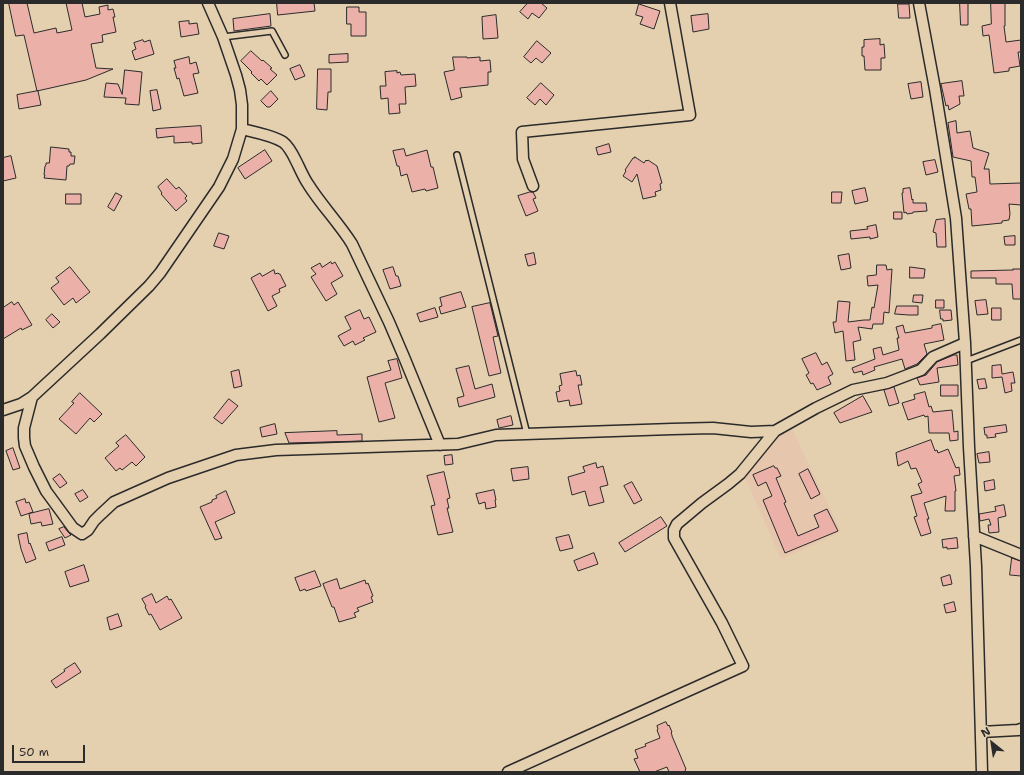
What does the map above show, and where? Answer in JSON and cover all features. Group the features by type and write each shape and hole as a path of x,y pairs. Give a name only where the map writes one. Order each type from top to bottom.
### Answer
{"street":[{"path":"3,410 21,404 32,397 150,286 219,187 233,159 242,129 242,105 236,75 223,37 208,3"},
{"path":"533,186 523,159 522,132 690,115 670,3"},
{"path":"919,3 956,218 965,343 976,566 982,772"},
{"path":"242,129 276,139 288,146 307,182 352,244 392,329 440,445"},
{"path":"508,772 744,666 722,623 674,538 674,530 677,524 740,474 775,431 816,408 853,390 886,383 921,370 933,357 965,343"},
{"path":"32,397 24,428 25,446 46,491 73,528 82,534 86,532 100,515 114,502 168,478 236,455 276,450 458,444 496,435 672,428 713,428 751,432 775,431"},
{"path":"974,536 1021,554"},
{"path":"981,732 1021,729"}],"lane":[{"path":"223,37 272,31 285,56"},
{"path":"457,155 527,434"},
{"path":"966,361 1021,340"}],"shaded area":[{"path":"792,429 841,532 781,559 744,475 772,439"}],"building":[{"path":"9,3 27,3 34,33 56,28 57,33 72,30 66,3 82,3 85,17 100,14 99,7 108,5 108,10 113,9 116,32 102,35 103,42 91,44 96,68 113,69 86,80 37,91 24,35 16,36"},
{"path":"277,3 314,3 315,11 278,15"},
{"path":"528,3 541,3 547,8 539,18 532,13 528,19 520,12"},
{"path":"960,3 968,3 968,25 961,25"},
{"path":"991,3 1005,3 1004,26 1006,42 1021,40 1021,52 1018,52 1020,66 1009,68 1009,71 994,73 989,35 983,36 982,26 991,24"},
{"path":"639,4 660,11 654,29 640,24 643,17 636,15"},
{"path":"898,4 909,4 910,18 899,18"},
{"path":"347,7 359,7 359,12 366,12 366,36 351,36 351,24 347,24"},
{"path":"270,14 271,26 234,31 233,19"},
{"path":"708,14 709,29 693,32 691,16"},
{"path":"496,15 498,38 483,39 482,17"},
{"path":"189,21 189,24 197,23 199,34 181,37 179,22"},
{"path":"880,39 880,45 884,44 885,58 881,58 881,70 865,70 864,56 862,56 864,40"},
{"path":"143,40 144,42 150,40 154,54 135,60 132,51 136,49 134,43"},
{"path":"537,41 551,53 542,63 536,58 531,63 524,57"},
{"path":"251,51 272,68 270,69 277,75 267,85 261,79 259,81 241,61"},
{"path":"348,54 348,62 329,63 329,55"},
{"path":"189,57 190,64 196,62 199,73 193,74 198,93 184,96 179,78 177,79 174,61"},
{"path":"453,57 480,57 480,61 490,60 491,72 488,72 488,85 460,88 462,97 451,100 444,72 454,70"},
{"path":"300,65 305,76 295,80 290,69"},
{"path":"318,69 331,69 331,92 328,92 327,110 317,109"},
{"path":"125,70 142,72 139,105 125,104 126,98 104,97 106,83 118,84 122,94"},
{"path":"397,71 397,73 400,72 401,75 415,74 416,86 405,87 406,104 399,104 400,113 389,114 388,98 381,99 380,86 386,86 385,72"},
{"path":"962,81 964,96 959,96 960,104 949,110 948,105 946,106 941,84"},
{"path":"921,82 923,97 911,99 908,84"},
{"path":"541,83 554,95 546,105 540,99 535,105 527,98"},
{"path":"157,90 161,109 153,111 150,91"},
{"path":"38,91 41,105 19,109 17,95"},
{"path":"271,91 278,99 270,107 267,107 261,101"},
{"path":"956,121 957,133 970,131 973,148 989,153 984,169 989,169 990,184 1021,183 1021,205 1009,204 1009,220 1002,221 1002,223 972,226 971,209 969,209 966,194 977,192 975,177 972,177 971,161 953,157 948,123"},
{"path":"201,126 202,143 174,143 174,136 157,138 156,129"},
{"path":"609,144 611,152 598,155 596,148"},
{"path":"51,147 69,149 71,156 75,156 74,164 67,166 66,180 44,178 45,166 46,163 49,163"},
{"path":"404,149 406,156 427,150 438,188 412,192 407,174 401,176 393,151"},
{"path":"265,150 272,161 245,179 238,168"},
{"path":"11,156 16,178 3,181 3,158"},
{"path":"635,157 644,163 648,160 657,166 662,183 660,184 661,190 655,192 656,196 643,199 637,174 632,182 623,176 626,171 625,170"},
{"path":"935,160 938,172 926,175 923,162"},
{"path":"167,179 176,189 179,187 187,196 185,198 187,201 176,211 161,194 162,193 158,187"},
{"path":"865,188 868,201 855,204 852,191"},
{"path":"910,188 913,203 926,203 927,211 907,214 906,212 904,213 902,193 903,189"},
{"path":"533,192 536,198 533,199 538,211 526,216 518,196"},
{"path":"832,192 842,192 841,203 832,203"},
{"path":"116,193 122,196 114,211 108,207"},
{"path":"66,194 81,194 81,204 66,204"},
{"path":"894,212 902,212 902,219 894,219"},
{"path":"945,219 946,247 937,247 936,233 933,232 936,220"},
{"path":"876,225 878,237 870,239 870,237 851,239 850,231 868,229 867,227"},
{"path":"219,233 229,236 224,249 214,246"},
{"path":"1015,236 1015,245 1005,245 1004,237"},
{"path":"534,253 536,264 528,266 525,255"},
{"path":"849,254 851,268 841,270 838,256"},
{"path":"331,262 332,264 335,262 343,276 331,283 337,294 326,301 311,277 316,274 311,268 320,263 322,267"},
{"path":"877,265 886,265 887,270 892,269 889,313 884,312 883,324 873,324 872,329 858,327 861,340 853,342 855,360 846,361 843,331 835,333 833,322 836,322 838,301 850,302 848,322 870,320 872,307 874,308 878,285 868,286 867,276 876,275"},
{"path":"70,267 90,292 76,303 73,298 64,305 51,288 59,282 56,278"},
{"path":"393,267 401,286 390,289 383,270"},
{"path":"910,267 925,269 924,278 910,278"},
{"path":"1021,269 1021,299 1013,299 1012,284 996,284 996,278 971,278 971,271"},
{"path":"274,270 275,274 280,274 286,286 279,289 280,292 272,296 277,306 268,311 251,278 260,273 262,276"},
{"path":"461,292 466,307 441,314 439,307 442,306 440,298"},
{"path":"914,295 923,295 922,303 913,302"},
{"path":"936,300 944,300 944,308 936,308"},
{"path":"986,300 988,314 977,315 975,301"},
{"path":"12,302 14,305 18,302 32,325 22,330 21,328 3,339 3,308"},
{"path":"490,303 498,336 493,337 501,373 489,376 472,307"},
{"path":"897,306 918,306 918,315 895,314"},
{"path":"435,308 438,317 420,322 417,314"},
{"path":"992,308 1001,308 1001,320 992,320"},
{"path":"360,310 364,319 369,317 376,332 363,338 365,340 355,345 353,341 344,346 338,336 351,329 345,317"},
{"path":"940,310 951,310 952,320 943,321 943,319 941,319"},
{"path":"52,314 60,322 53,328 46,320"},
{"path":"941,324 944,340 924,344 927,354 917,364 905,369 902,359 874,367 875,370 863,375 862,371 854,373 852,368 875,359 873,349 881,347 883,355 899,350 897,338 899,338 896,327 903,325 905,333 932,328 932,326"},
{"path":"816,353 822,365 827,362 833,374 828,377 831,384 817,390 813,383 811,384 806,375 809,373 802,359"},
{"path":"957,355 958,365 937,368 939,382 920,385 917,378 926,375 937,362"},
{"path":"397,359 402,378 385,383 395,418 379,422 367,377 391,370 388,361"},
{"path":"1001,365 1002,374 1013,372 1015,383 1011,383 1012,391 1005,393 1002,377 992,378 992,366"},
{"path":"469,366 475,389 492,384 495,397 459,407 457,398 464,396 456,369"},
{"path":"239,370 242,386 234,388 231,372"},
{"path":"576,371 577,376 580,375 582,385 578,385 582,404 570,406 569,400 558,402 556,392 560,391 559,386 562,385 560,374"},
{"path":"985,379 987,388 979,389 977,380"},
{"path":"941,385 958,385 958,396 941,396"},
{"path":"894,387 899,403 889,406 884,390"},
{"path":"925,392 929,407 931,406 933,412 952,410 954,432 958,431 958,440 950,441 949,433 929,433 928,416 925,417 924,415 908,420 902,403 915,399 914,395"},
{"path":"80,393 102,414 94,422 90,418 76,434 59,419 74,403 72,402"},
{"path":"863,396 872,412 840,423 834,413"},
{"path":"229,399 238,406 222,424 214,418"},
{"path":"511,416 513,425 499,428 497,420"},
{"path":"275,424 277,434 262,437 260,428"},
{"path":"1006,425 1007,432 995,434 996,437 987,438 987,435 985,435 984,428"},
{"path":"337,431 337,435 362,434 362,441 289,443 285,433"},
{"path":"126,435 145,457 136,466 132,462 122,470 120,468 116,471 105,458 119,446 116,443"},
{"path":"931,440 935,451 937,450 938,453 948,449 956,468 959,467 960,475 954,476 956,491 955,511 945,511 946,496 924,503 929,519 927,519 931,533 921,536 914,517 917,516 911,496 922,493 918,484 922,482 916,468 911,469 908,461 898,466 896,453"},
{"path":"13,448 20,468 13,470 6,451"},
{"path":"989,452 990,462 979,463 977,454"},
{"path":"452,455 453,464 445,465 444,456"},
{"path":"596,463 597,468 603,466 608,485 600,487 604,502 589,506 585,491 572,495 568,477 585,472 583,467"},
{"path":"774,466 777,468 781,476 776,478 786,502 784,503 798,536 819,527 814,515 827,509 838,531 785,553 763,500 772,496 766,482 758,486 753,475"},
{"path":"528,467 529,479 513,481 511,469"},
{"path":"808,469 820,494 811,499 799,474"},
{"path":"444,472 450,498 447,499 449,508 447,508 453,532 438,535 431,506 435,505 427,476"},
{"path":"60,474 67,483 60,488 53,479"},
{"path":"994,480 995,489 985,491 984,482"},
{"path":"632,482 642,500 634,504 624,486"},
{"path":"83,490 88,497 80,502 75,494"},
{"path":"494,490 496,507 486,509 485,502 479,504 476,494"},
{"path":"226,491 235,513 215,522 222,538 215,540 200,507 212,502 212,500 217,498 216,496"},
{"path":"25,499 26,503 29,502 33,512 21,516 16,502"},
{"path":"1004,505 1006,516 998,518 999,532 989,533 988,525 991,525 989,519 980,521 979,514 996,511 995,507"},
{"path":"49,509 53,524 42,526 41,522 31,524 29,514"},
{"path":"661,517 667,526 625,552 619,543"},
{"path":"64,527 71,535 65,538 59,529"},
{"path":"27,533 29,544 30,543 36,559 26,563 18,535"},
{"path":"569,535 573,548 560,551 556,538"},
{"path":"62,537 65,545 49,551 46,543"},
{"path":"957,538 958,548 943,548 942,540"},
{"path":"594,553 598,564 578,571 574,561"},
{"path":"1012,558 1021,561 1021,576 1010,575"},
{"path":"84,565 89,581 70,587 65,572"},
{"path":"315,571 321,586 306,591 305,589 300,591 295,578"},
{"path":"950,575 952,584 943,586 941,578"},
{"path":"337,579 340,589 365,580 366,584 368,583 373,596 371,597 373,602 357,608 359,611 354,613 356,617 339,622 334,607 332,607 323,584"},
{"path":"152,594 156,603 167,596 169,600 171,599 182,618 160,630 151,614 149,615 142,599"},
{"path":"954,602 956,611 946,613 944,605"},
{"path":"118,614 122,626 110,630 107,618"},
{"path":"75,663 81,672 56,688 51,681"},
{"path":"666,722 672,732 672,736 686,772 669,772 667,767 654,772 640,772 634,759 638,758 635,750 660,738 657,726"}]}
